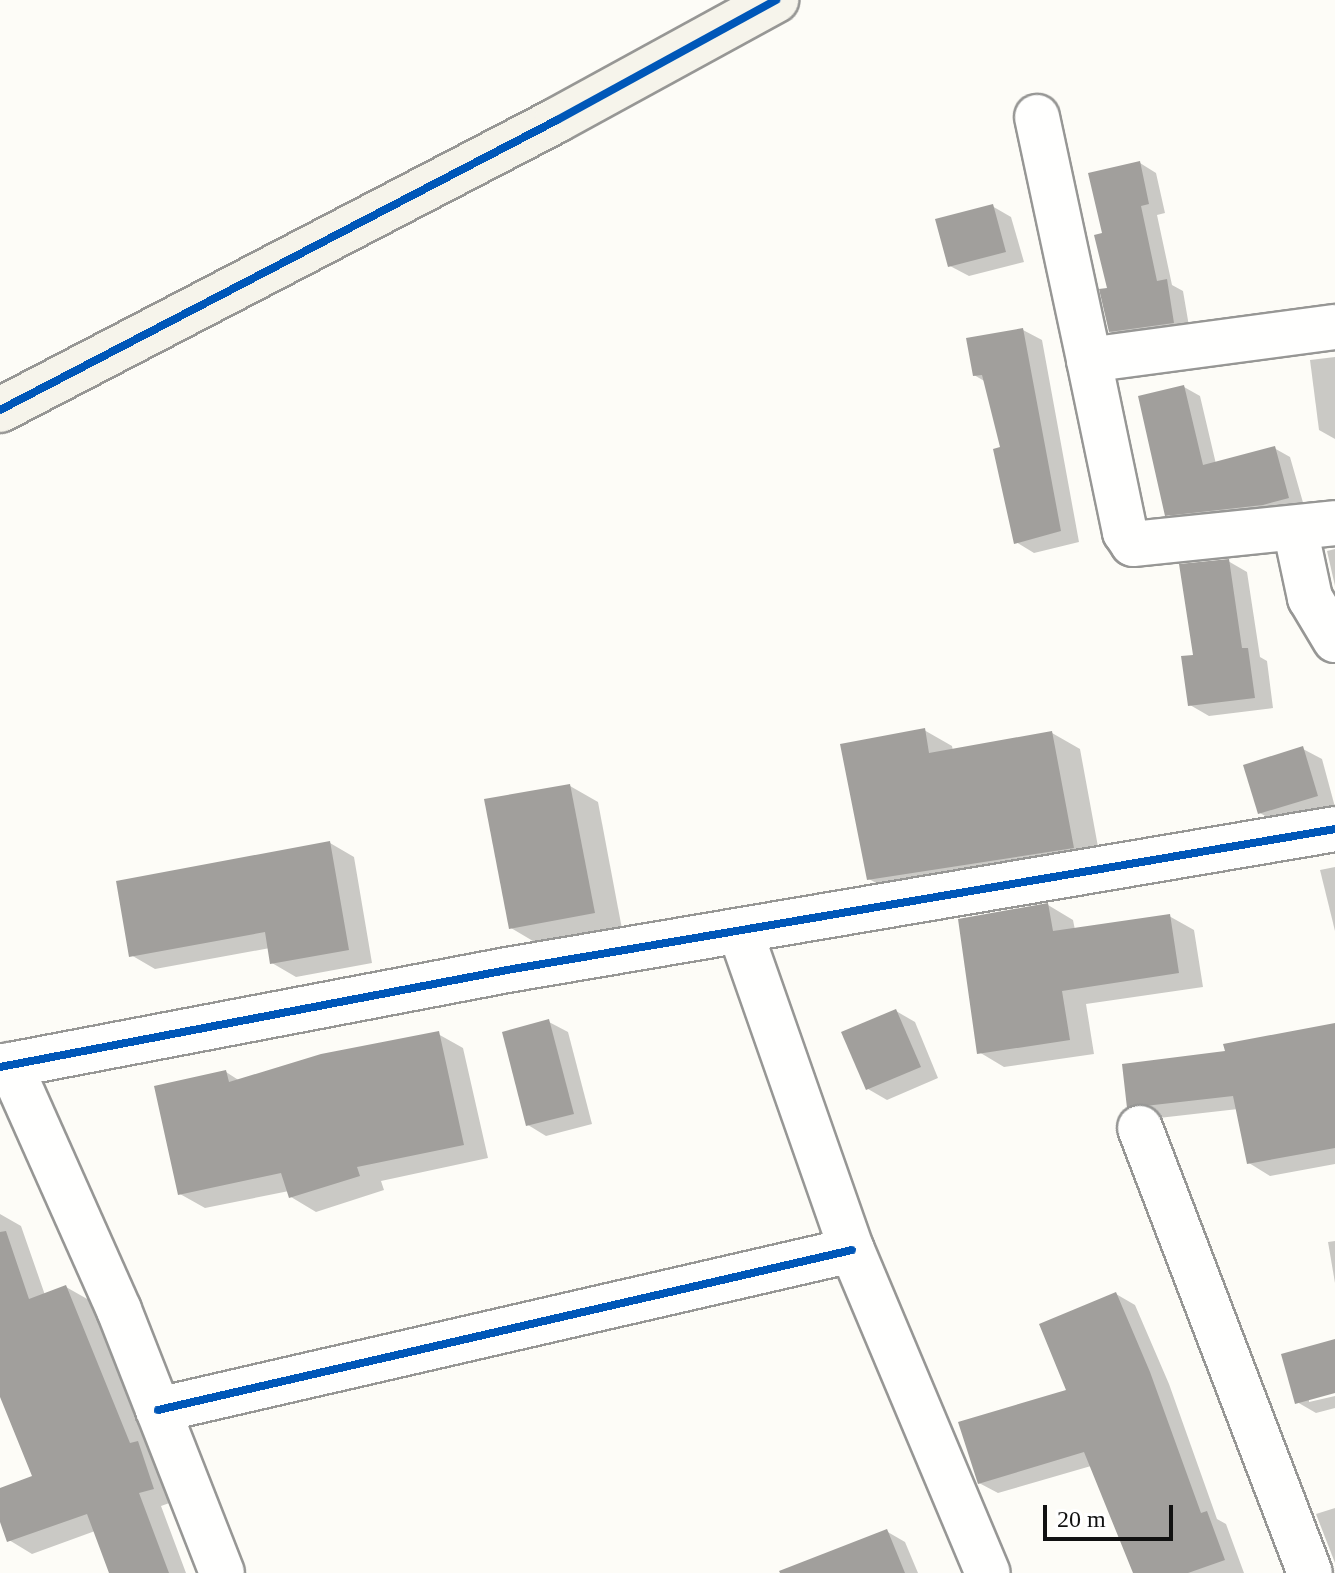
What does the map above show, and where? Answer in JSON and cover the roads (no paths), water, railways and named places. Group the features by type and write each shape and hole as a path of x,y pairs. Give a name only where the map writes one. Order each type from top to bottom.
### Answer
{"street":[{"path":"0,410 557,120 776,0"},
{"path":"1037,117 1125,532 1133,544 1315,525 1310,598 1335,640"},
{"path":"1089,360 1335,327"},
{"path":"222,1573 119,1310 5,1066 507,970 1335,829"},
{"path":"740,931 852,1250 988,1573"},
{"path":"1140,1128 1310,1573"},
{"path":"158,1410 852,1250"}]}
